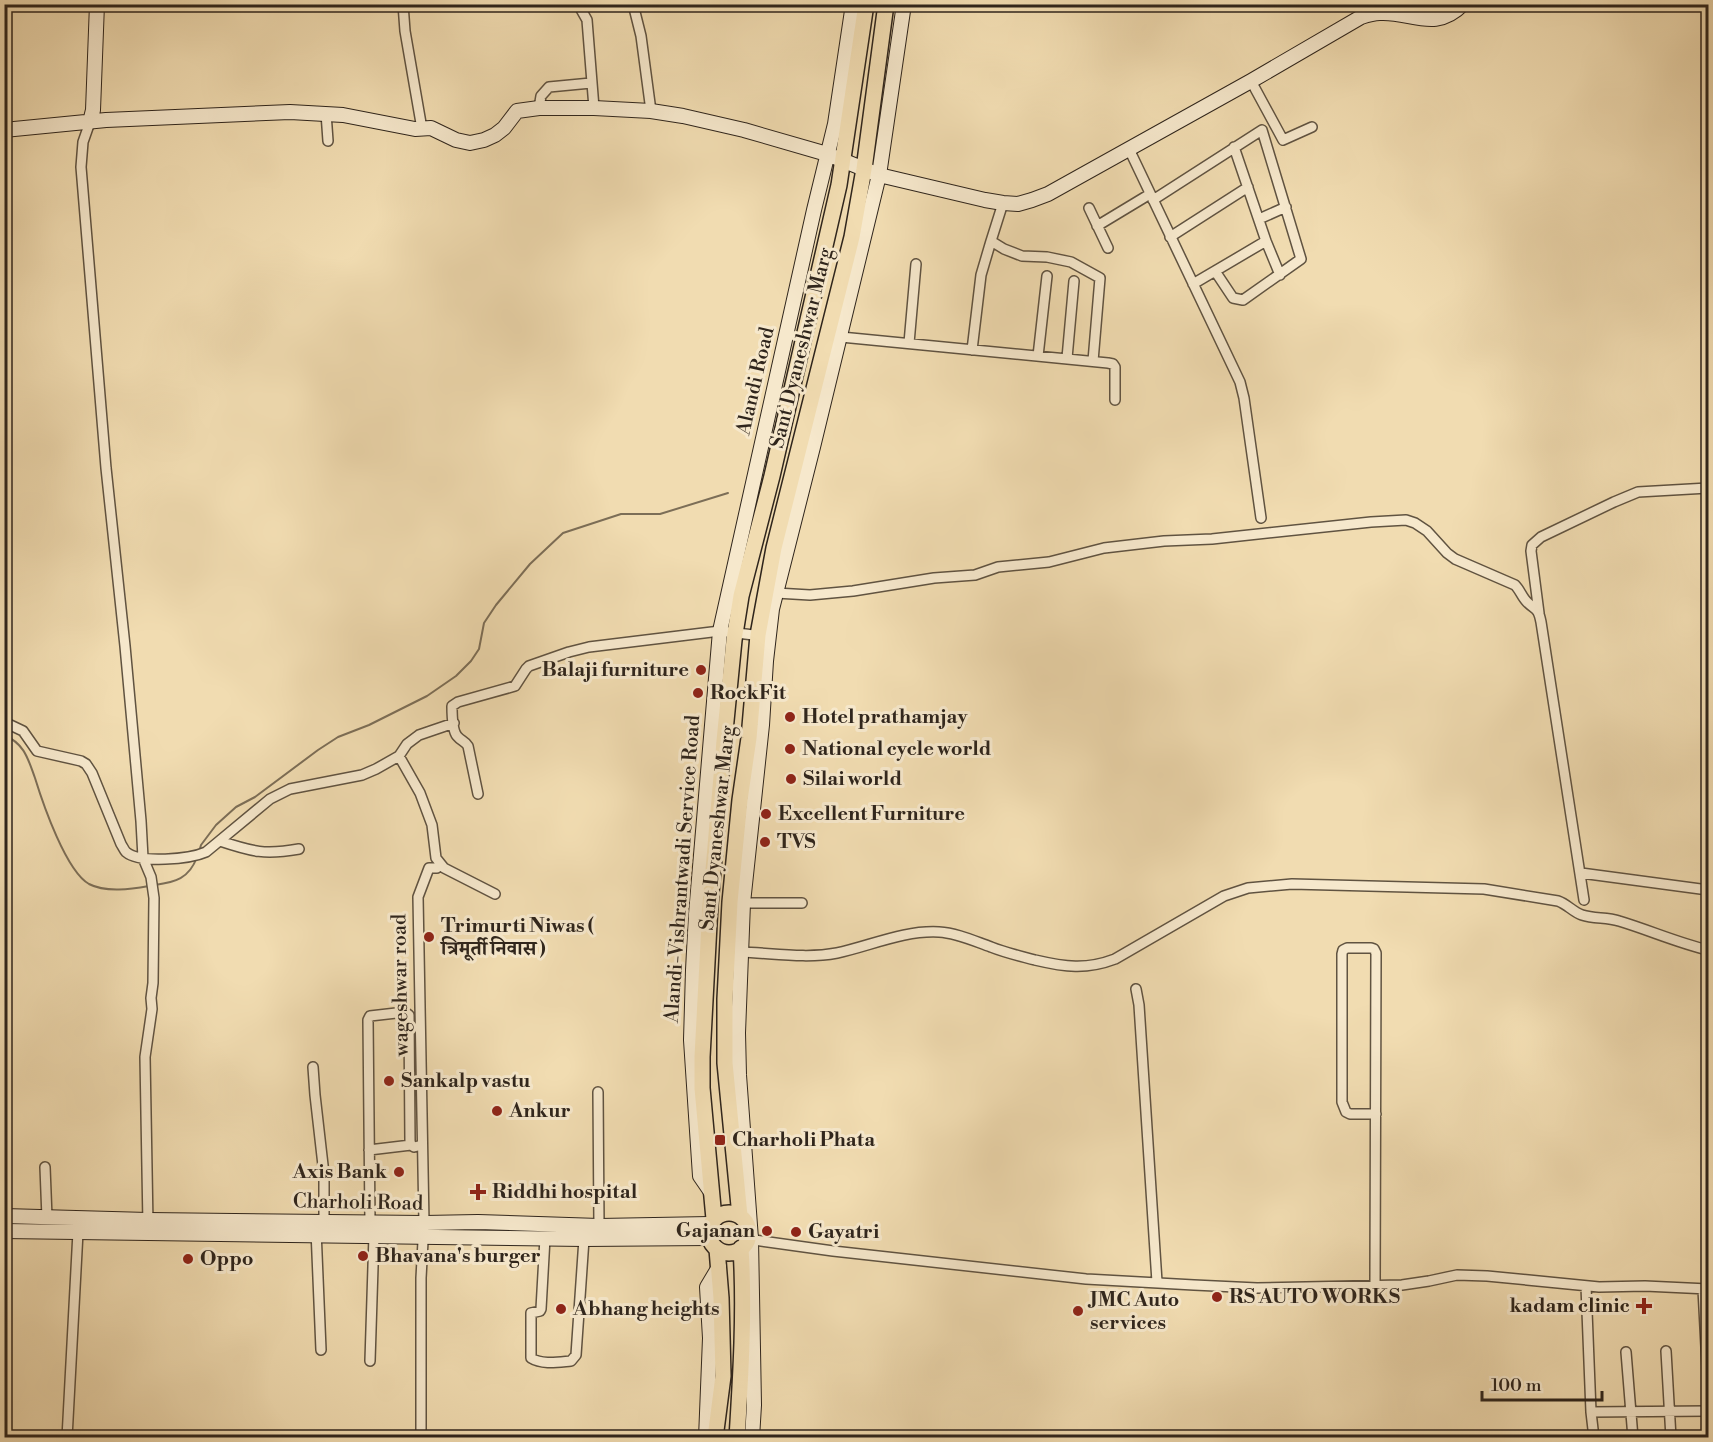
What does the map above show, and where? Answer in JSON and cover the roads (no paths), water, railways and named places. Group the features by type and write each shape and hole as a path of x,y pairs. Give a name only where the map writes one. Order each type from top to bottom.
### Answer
{"main road":[{"name":"Sant Dyaneshwar Marg","path":"715,1437 723,1376 719,1267 713,1232 702,1088 706,965 735,636 741,596 772,476 839,185 866,4"},
{"name":"Sant Dyaneshwar Marg","path":"746,1242 749,1231 740,1216 725,1063 725,999 730,903 740,800 774,548 852,237 864,169 886,4"},
{"path":"740,1216 733,1213 720,1215 713,1232 729,1252 746,1242"},
{"path":"736,1437 742,1359 743,1269 746,1242"}],"street":[{"path":"97,4 93,100 90,123 83,142 81,167 106,468 143,858 151,877 154,898 152,1010 145,1057 148,1227"},
{"path":"403,4 405,31 422,129"},
{"path":"578,4 587,21 594,108"},
{"path":"633,4 641,36 651,111"},
{"name":"Alandi Road","path":"722,624 835,124 853,4"},
{"path":"752,1437 754,1405 738,1034 743,903 762,725 766,661 763,636 772,609 879,175 904,4"},
{"path":"4,130 222,114 290,112 326,113 408,128 431,128 456,140 475,143 495,135 517,111 540,108 651,111 714,123 827,154 879,175 1003,203 1018,204 1048,194 1129,150 1361,17 1380,13 1426,20 1454,12 1463,4"},
{"path":"1251,81 1283,140 1312,127"},
{"path":"540,108 541,96 549,87 591,83"},
{"path":"326,113 328,141"},
{"path":"1097,225 1151,197 1262,130 1301,259 1243,300 1233,298 1215,271"},
{"path":"1234,147 1280,275"},
{"path":"1129,150 1240,382 1261,518"},
{"path":"1170,237 1248,187"},
{"path":"972,350 981,275 1003,203"},
{"path":"1259,219 1286,207"},
{"path":"1089,208 1108,248"},
{"path":"991,241 1022,256 1047,257 1071,262 1100,278 1092,361"},
{"path":"1193,284 1266,241"},
{"path":"909,343 916,264"},
{"path":"1038,356 1047,276"},
{"path":"1067,358 1074,281"},
{"path":"840,337 1113,364 1115,367 1115,400"},
{"path":"1584,900 1540,616 1532,545 1536,540 1638,492 1708,488"},
{"path":"776,593 822,594 934,578 975,575 998,567 1048,562 1104,548 1164,541 1223,538 1406,520 1419,525 1455,559 1515,585 1525,601 1537,609 1540,616"},
{"path":"477,794 467,743 456,735 453,704 515,686 526,669 551,658 589,647 722,624 735,636 763,636"},
{"name":"Alandi-Vishrantwadi Service Road","path":"711,1192 700,1176 691,1040 696,914 722,624"},
{"path":"4,722 23,731 37,751 75,759 86,764 92,773 121,844 126,852 143,858 198,855 220,841 256,810 279,794 298,787 362,775 399,756 407,744 419,735 454,723"},
{"path":"399,756 420,793 432,825 436,858 441,865 495,894"},
{"path":"220,841 244,849 268,853 299,849"},
{"name":"wageshwar road","path":"420,1437 421,1278 424,1230 418,897 429,868 437,868 441,865"},
{"path":"1581,873 1708,890"},
{"path":"741,952 824,955 907,934 940,932 966,937 1007,953 1052,964 1087,967 1115,958 1224,896 1258,886 1292,884 1495,890 1558,901 1592,918 1616,920 1708,950"},
{"path":"743,903 802,903"},
{"path":"1375,1285 1376,1114 1376,953 1371,948 1347,948 1342,954 1342,1102 1346,1112 1376,1114"},
{"path":"1136,988 1139,1005 1156,1282"},
{"path":"370,1222 368,1020 370,1016 405,1012 409,1015 411,1145"},
{"path":"313,1067 324,1174 319,1226 321,1350"},
{"path":"598,1092 599,1226"},
{"path":"369,1150 423,1145"},
{"path":"45,1167 47,1218"},
{"name":"Charholi Road","path":"4,1216 148,1227"},
{"name":"Charholi Road","path":"4,1231 78,1232 148,1227 319,1226 370,1222 424,1230 545,1238 584,1239 644,1232 713,1232"},
{"name":"Charholi Road","path":"319,1226 374,1235 498,1222 599,1226 644,1232"},
{"path":"67,1437 78,1232"},
{"path":"370,1361 374,1235"},
{"path":"545,1238 542,1309 531,1313 531,1358 537,1361 554,1362 571,1361 576,1355 584,1239"},
{"path":"746,1242 1086,1279 1257,1287 1411,1284 1457,1275 1586,1286 1706,1289 1708,1386"},
{"path":"706,1437 710,1338 707,1287 719,1267"},
{"path":"1586,1286 1594,1437"},
{"path":"1666,1351 1671,1437"},
{"path":"1626,1352 1633,1437"},
{"path":"1591,1412 1708,1411"}],"waterway":[{"path":"199,852 201,845 216,825 236,807 255,797 318,750 338,737 369,725 427,696 456,676 479,649 484,623 496,605 530,564 563,533 621,514 660,514 728,493"},
{"path":"4,735 17,743 25,753 56,836 80,877 89,884 103,889 149,886"},
{"path":"155,885 185,875 197,857"}],"place":[{"name":"Balaji furniture","path":"701,670"},
{"name":"RockFit","path":"698,693"},
{"name":"Hotel prathamjay","path":"790,717"},
{"name":"National cycle world","path":"790,749"},
{"name":"Silai world","path":"791,779"},
{"name":"Excellent Furniture","path":"766,814"},
{"name":"TVS","path":"765,842"},
{"name":"Trimurti Niwas ( त्रिमूर्ती निवास )","path":"429,937"},
{"name":"Sankalp vastu","path":"389,1081"},
{"name":"Ankur","path":"497,1111"},
{"name":"Charholi Phata","path":"720,1140"},
{"name":"Axis Bank","path":"399,1172"},
{"name":"Riddhi hospital","path":"478,1192"},
{"name":"Gajanan","path":"767,1231"},
{"name":"Gayatri","path":"796,1232"},
{"name":"Bhavana's burger","path":"363,1256"},
{"name":"Oppo","path":"188,1259"},
{"name":"RS AUTO WORKS","path":"1217,1297"},
{"name":"kadam clinic","path":"1644,1306"},
{"name":"Abhang heights","path":"561,1309"},
{"name":"JMC Auto services","path":"1078,1311"}]}
